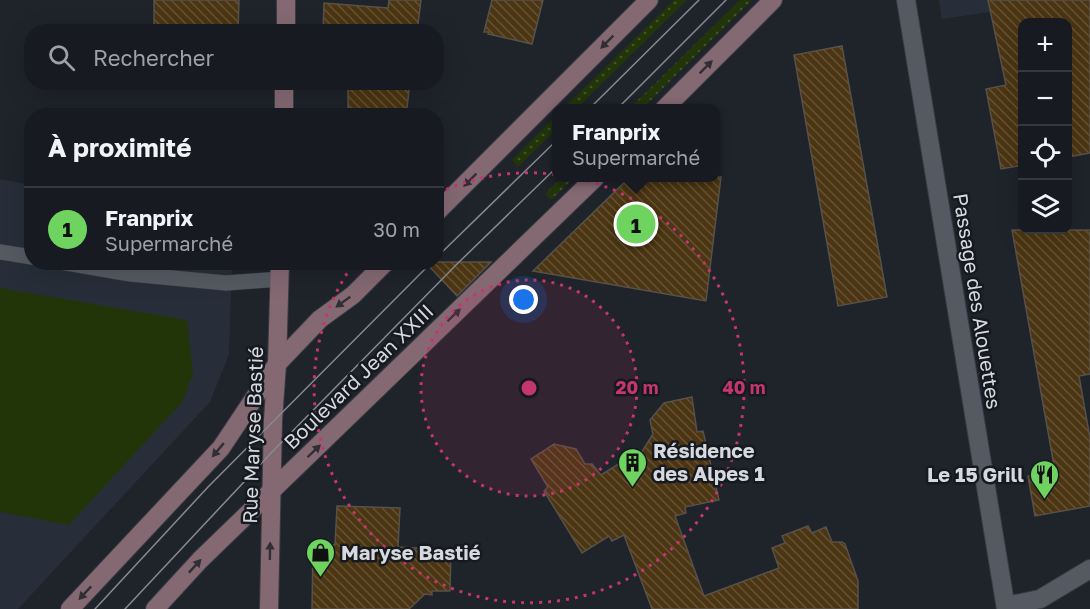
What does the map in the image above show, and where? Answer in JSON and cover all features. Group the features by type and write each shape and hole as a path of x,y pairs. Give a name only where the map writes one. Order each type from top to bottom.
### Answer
{"main road":[{"path":"286,0 286,24"},
{"path":"444,205 649,0"},
{"path":"668,104 772,0"},
{"path":"284,90 284,108"},
{"name":"Boulevard Jean XXIII","path":"155,609 200,560 590,182"},
{"path":"70,609 221,448 278,364 320,319 353,295 378,270"},
{"name":"Rue Maryse Bastié","path":"269,609 273,420 278,364 280,271"}],"street":[{"name":"Passage des Alouettes","path":"906,0 1006,607"},
{"path":"1006,607 1040,599 1090,569"}],"lane":[{"path":"0,252 24,256"},
{"path":"107,270 225,284 280,271"}],"shaded area":[{"path":"939,0 1069,0 942,19"},
{"path":"0,179 24,184 24,270 232,270 229,354 210,402 18,609 0,609"}],"green space":[{"path":"674,0 687,0 581,104 568,104"},
{"path":"740,0 752,0 647,104 634,104"},
{"path":"552,120 552,133 518,167 512,160"},
{"path":"557,182 570,182 551,200 545,194"},
{"path":"0,288 187,320 193,373 183,401 69,525 0,512"}],"building":[{"path":"154,0 239,0 238,24 154,24"},
{"path":"389,0 421,0 418,24 323,24 324,3 388,8"},
{"path":"492,0 543,0 532,44 484,32"},
{"path":"988,0 1090,0 1090,153 1072,156 1072,18 1018,18 1018,166 1001,169 986,89 1006,85"},
{"path":"842,46 887,297 838,306 794,55"},
{"path":"348,90 409,90 407,108 348,108"},
{"path":"721,177 706,301 533,271 625,182 720,182"},
{"path":"1012,230 1018,230 1018,234 1072,234 1072,230 1090,230 1090,374 1079,376 1090,438 1090,506 1035,516 1028,476 1055,471"},
{"path":"444,262 491,262 457,296 433,270 444,270"},
{"name":"Résidence des Alpes 1","path":"692,397 697,432 703,431 719,500 685,507 686,513 675,516 704,596 779,568 772,548 785,543 782,536 808,526 812,533 826,527 832,542 845,544 858,581 858,609 652,609 624,535 612,541 609,536 582,553 544,491 548,487 531,459 554,444 576,449 585,464 592,464 601,475 625,460 638,458 653,434 650,420 664,403"},
{"path":"337,506 400,508 398,547 451,550 450,591 432,591 432,595 425,594 409,609 312,609 313,543 335,545"}],"tram line":[{"path":"594,104 699,0"},
{"path":"622,104 726,0"},
{"path":"444,250 552,145"},
{"path":"125,609 272,452 456,265 552,172"},
{"path":"95,609 208,487 424,270"}],"place":[{"name":"Franprix","path":"636,224"},
{"name":"Résidence des Alpes 1","path":"632,488"},
{"name":"Le 15 Grill","path":"1045,500"},
{"name":"Maryse Bastié","path":"320,578"}]}
